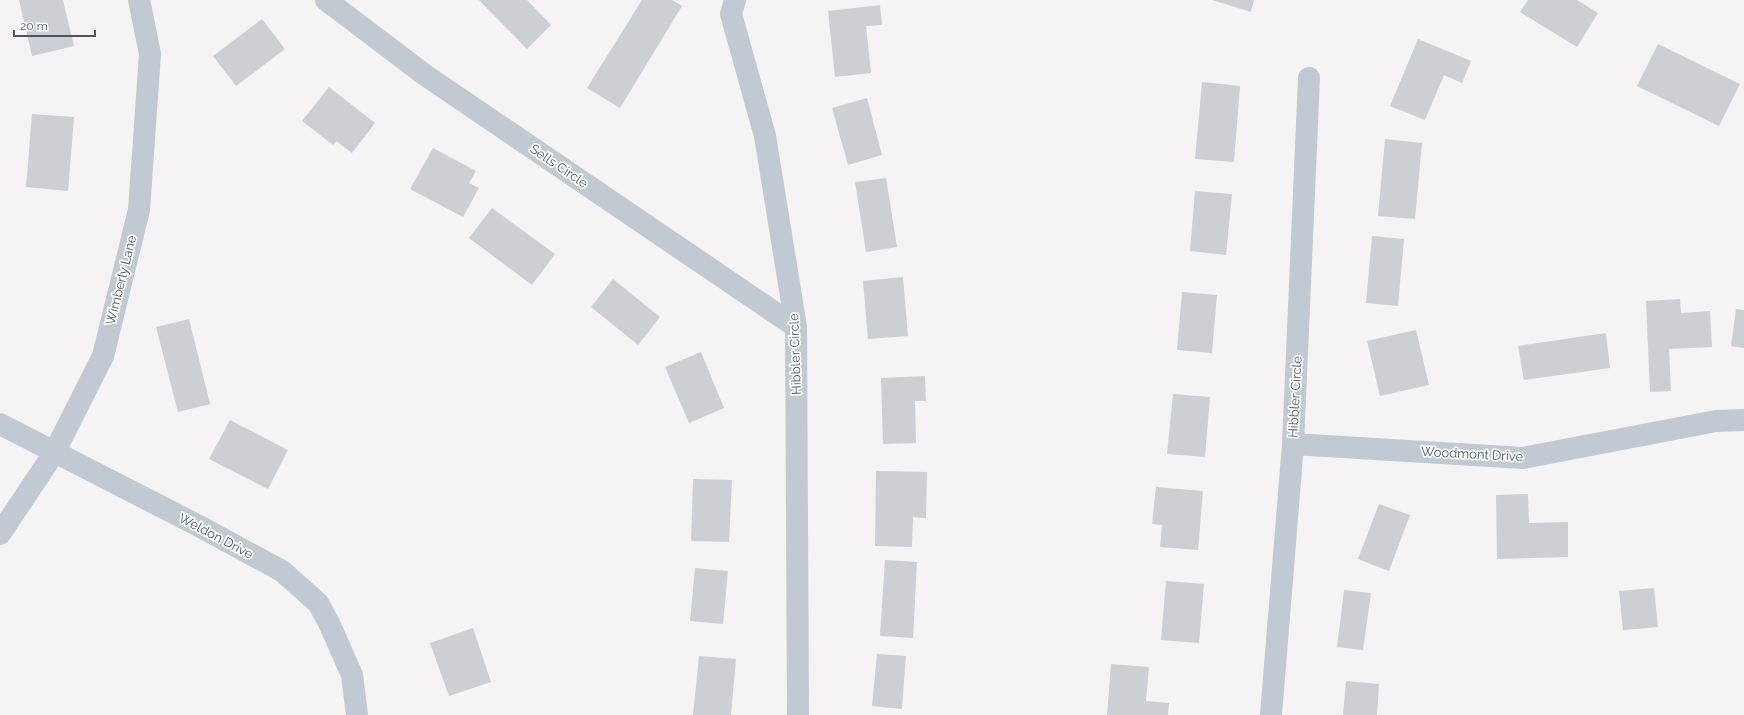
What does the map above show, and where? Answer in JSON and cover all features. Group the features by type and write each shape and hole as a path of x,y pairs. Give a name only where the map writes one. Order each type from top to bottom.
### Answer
{"street":[{"name":"Wimberly Lane","path":"0,534 54,452 103,356 139,210 150,54 140,0"},
{"name":"Sells Circle","path":"326,0 425,75 796,327"},
{"name":"Hibbler Circle","path":"735,0 731,14 765,136 796,327 798,715"},
{"name":"Hibbler Circle","path":"1271,715 1293,444 1309,78"},
{"name":"Woodmont Drive","path":"1293,444 1523,458 1716,421 1744,420"},
{"name":"Weldon Drive","path":"0,424 199,526 282,571 318,603 329,623 352,675 357,715"}],"building":[{"path":"19,0 63,0 74,46 32,56"},
{"path":"479,0 527,0 551,25 527,49"},
{"path":"642,0 672,0 682,6 620,108 587,88"},
{"path":"1212,0 1254,0 1251,12"},
{"path":"1528,0 1577,0 1598,13 1577,47 1520,12"},
{"path":"880,5 882,25 866,26 871,73 835,77 828,11"},
{"path":"262,19 285,49 236,86 213,56"},
{"path":"1418,39 1471,61 1462,83 1444,75 1425,120 1390,106"},
{"path":"1658,44 1740,84 1719,126 1637,86"},
{"path":"1202,82 1240,86 1234,162 1195,159"},
{"path":"329,87 375,123 352,153 336,141 333,145 302,121"},
{"path":"867,98 882,155 848,165 832,108"},
{"path":"32,114 74,117 68,191 26,187"},
{"path":"1385,139 1422,143 1415,219 1378,216"},
{"path":"433,148 476,171 469,183 479,188 463,217 410,189"},
{"path":"886,178 897,247 866,252 855,182"},
{"path":"1195,191 1232,194 1226,255 1190,251"},
{"path":"492,208 555,254 532,285 469,238"},
{"path":"1372,236 1404,239 1398,306 1366,303"},
{"path":"903,277 908,336 868,339 863,281"},
{"path":"613,279 660,317 638,345 591,307"},
{"path":"1182,292 1217,295 1212,353 1177,350"},
{"path":"1680,299 1681,313 1710,311 1712,347 1669,349 1671,391 1650,392 1646,301"},
{"path":"1736,309 1744,310 1744,348 1731,346"},
{"path":"189,319 210,404 178,412 156,327"},
{"path":"1416,330 1429,385 1380,396 1367,341"},
{"path":"1606,333 1610,368 1524,380 1518,346"},
{"path":"701,352 724,408 689,423 665,367"},
{"path":"925,376 926,401 915,401 916,443 883,444 881,378"},
{"path":"1173,394 1210,397 1205,457 1167,454"},
{"path":"230,420 288,450 268,489 209,459"},
{"path":"876,471 927,472 926,518 913,517 912,547 875,546"},
{"path":"693,479 732,480 729,542 691,541"},
{"path":"1156,487 1203,491 1198,550 1160,547 1162,525 1152,524"},
{"path":"1528,494 1529,523 1568,522 1568,557 1497,559 1496,495"},
{"path":"1379,504 1410,515 1389,571 1358,559"},
{"path":"885,560 917,562 913,638 880,636"},
{"path":"695,568 728,571 723,624 690,621"},
{"path":"1166,581 1204,584 1199,643 1161,640"},
{"path":"1654,588 1658,627 1623,630 1619,591"},
{"path":"1344,590 1371,593 1363,650 1337,647"},
{"path":"473,628 491,682 449,696 430,643"},
{"path":"877,654 906,656 902,709 872,706"},
{"path":"699,656 736,659 731,715 693,715"},
{"path":"1111,664 1149,667 1146,701 1169,703 1168,715 1107,715"},
{"path":"1346,681 1379,684 1377,715 1343,715"}]}
